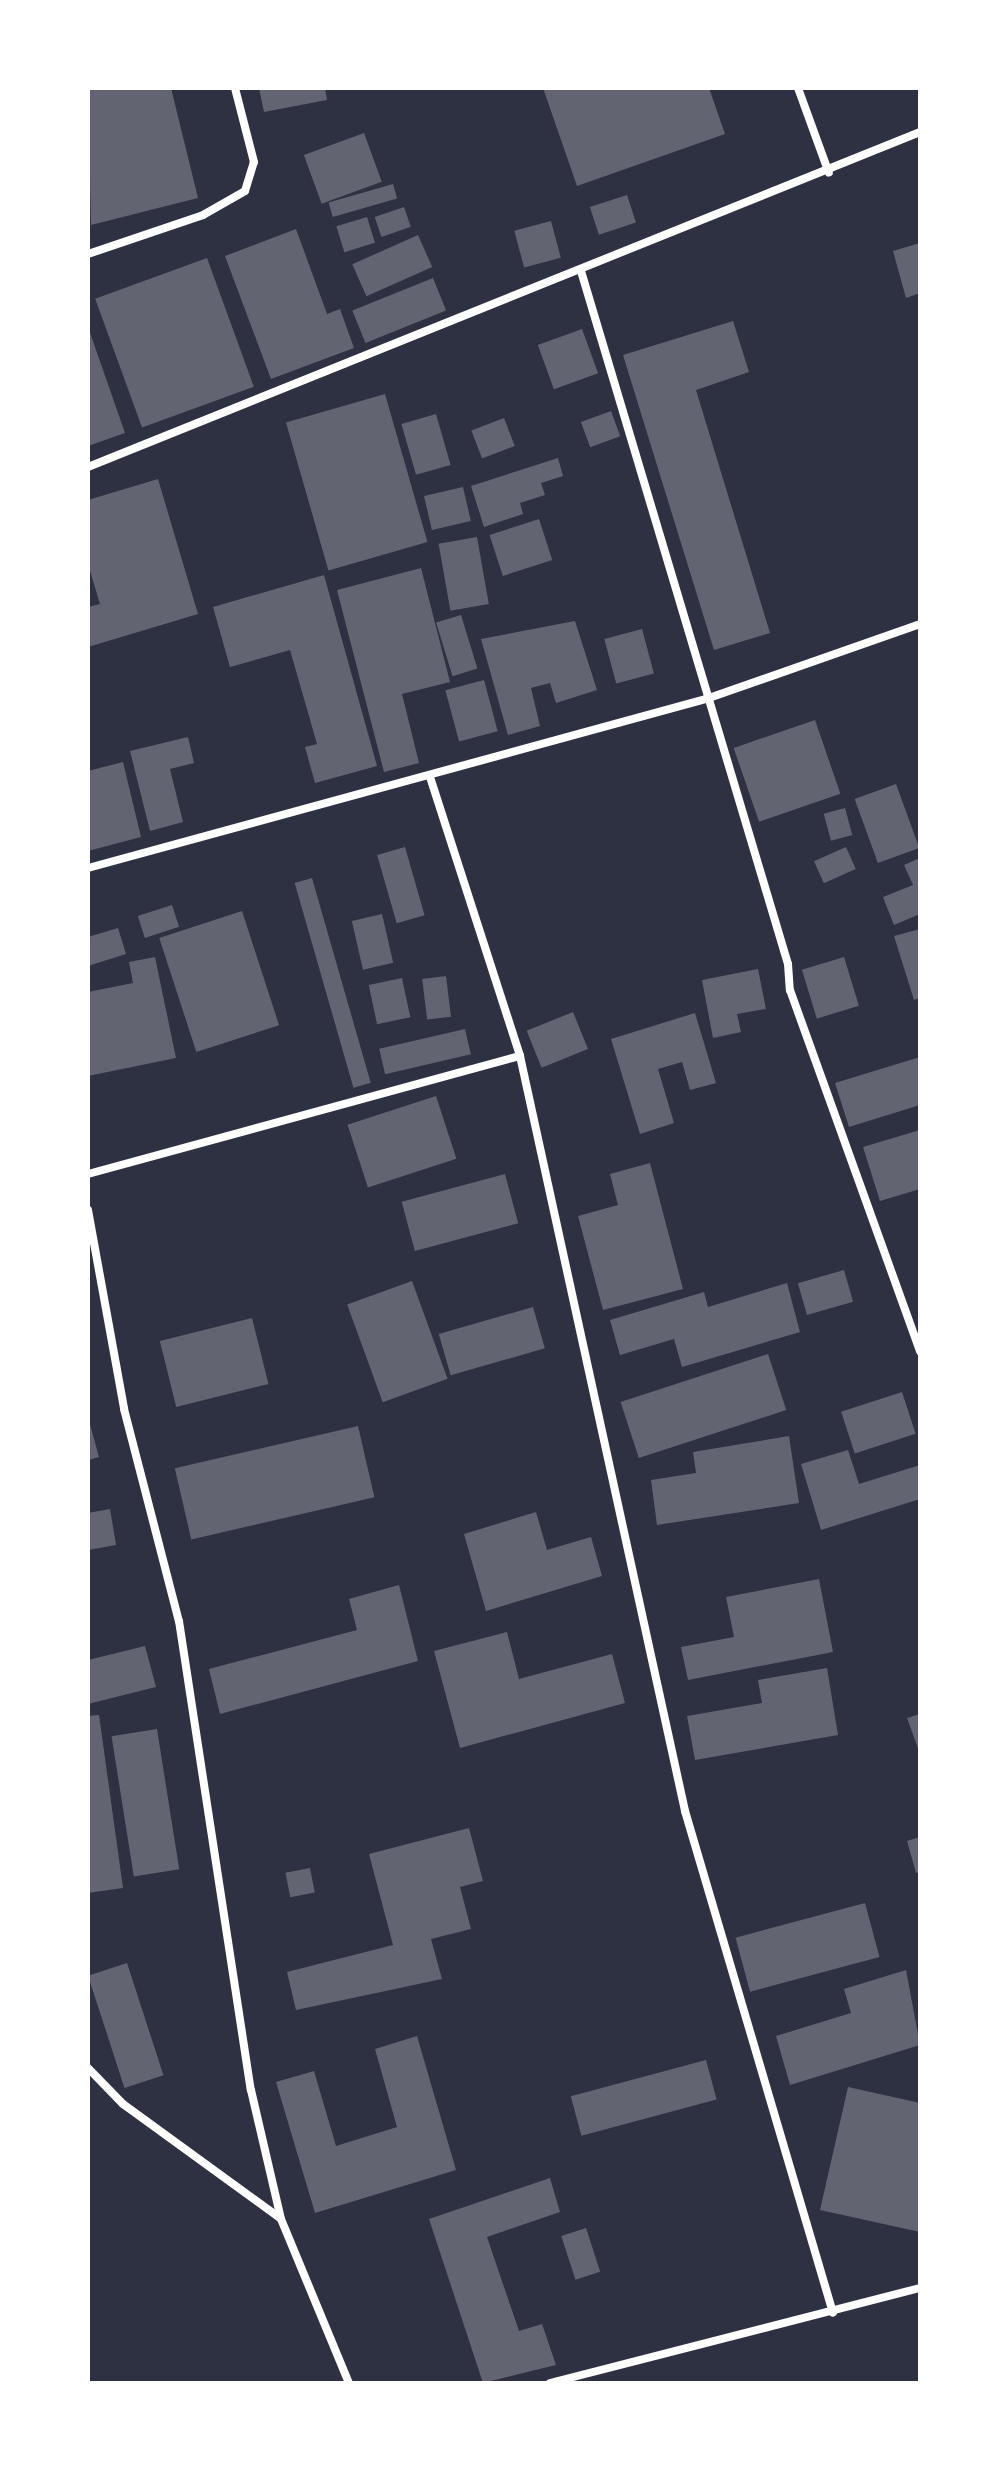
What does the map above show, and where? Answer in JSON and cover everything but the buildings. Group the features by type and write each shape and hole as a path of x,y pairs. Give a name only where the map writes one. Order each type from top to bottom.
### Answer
{"street":[{"path":"88,254 203,215 245,191 254,162 235,88"},
{"path":"798,88 829,173"},
{"path":"88,467 829,173 920,132"},
{"path":"581,271 706,699 788,964 790,990 920,1351"},
{"path":"88,868 430,777 706,699 920,624"},
{"path":"430,777 520,1056 685,1811 833,2313"},
{"path":"88,1174 520,1056"},
{"path":"88,1210 124,1409 179,1621 251,2090 281,2219 349,2383"},
{"path":"88,2068 123,2104 281,2219"},
{"path":"550,2383 833,2313 920,2288"}]}
